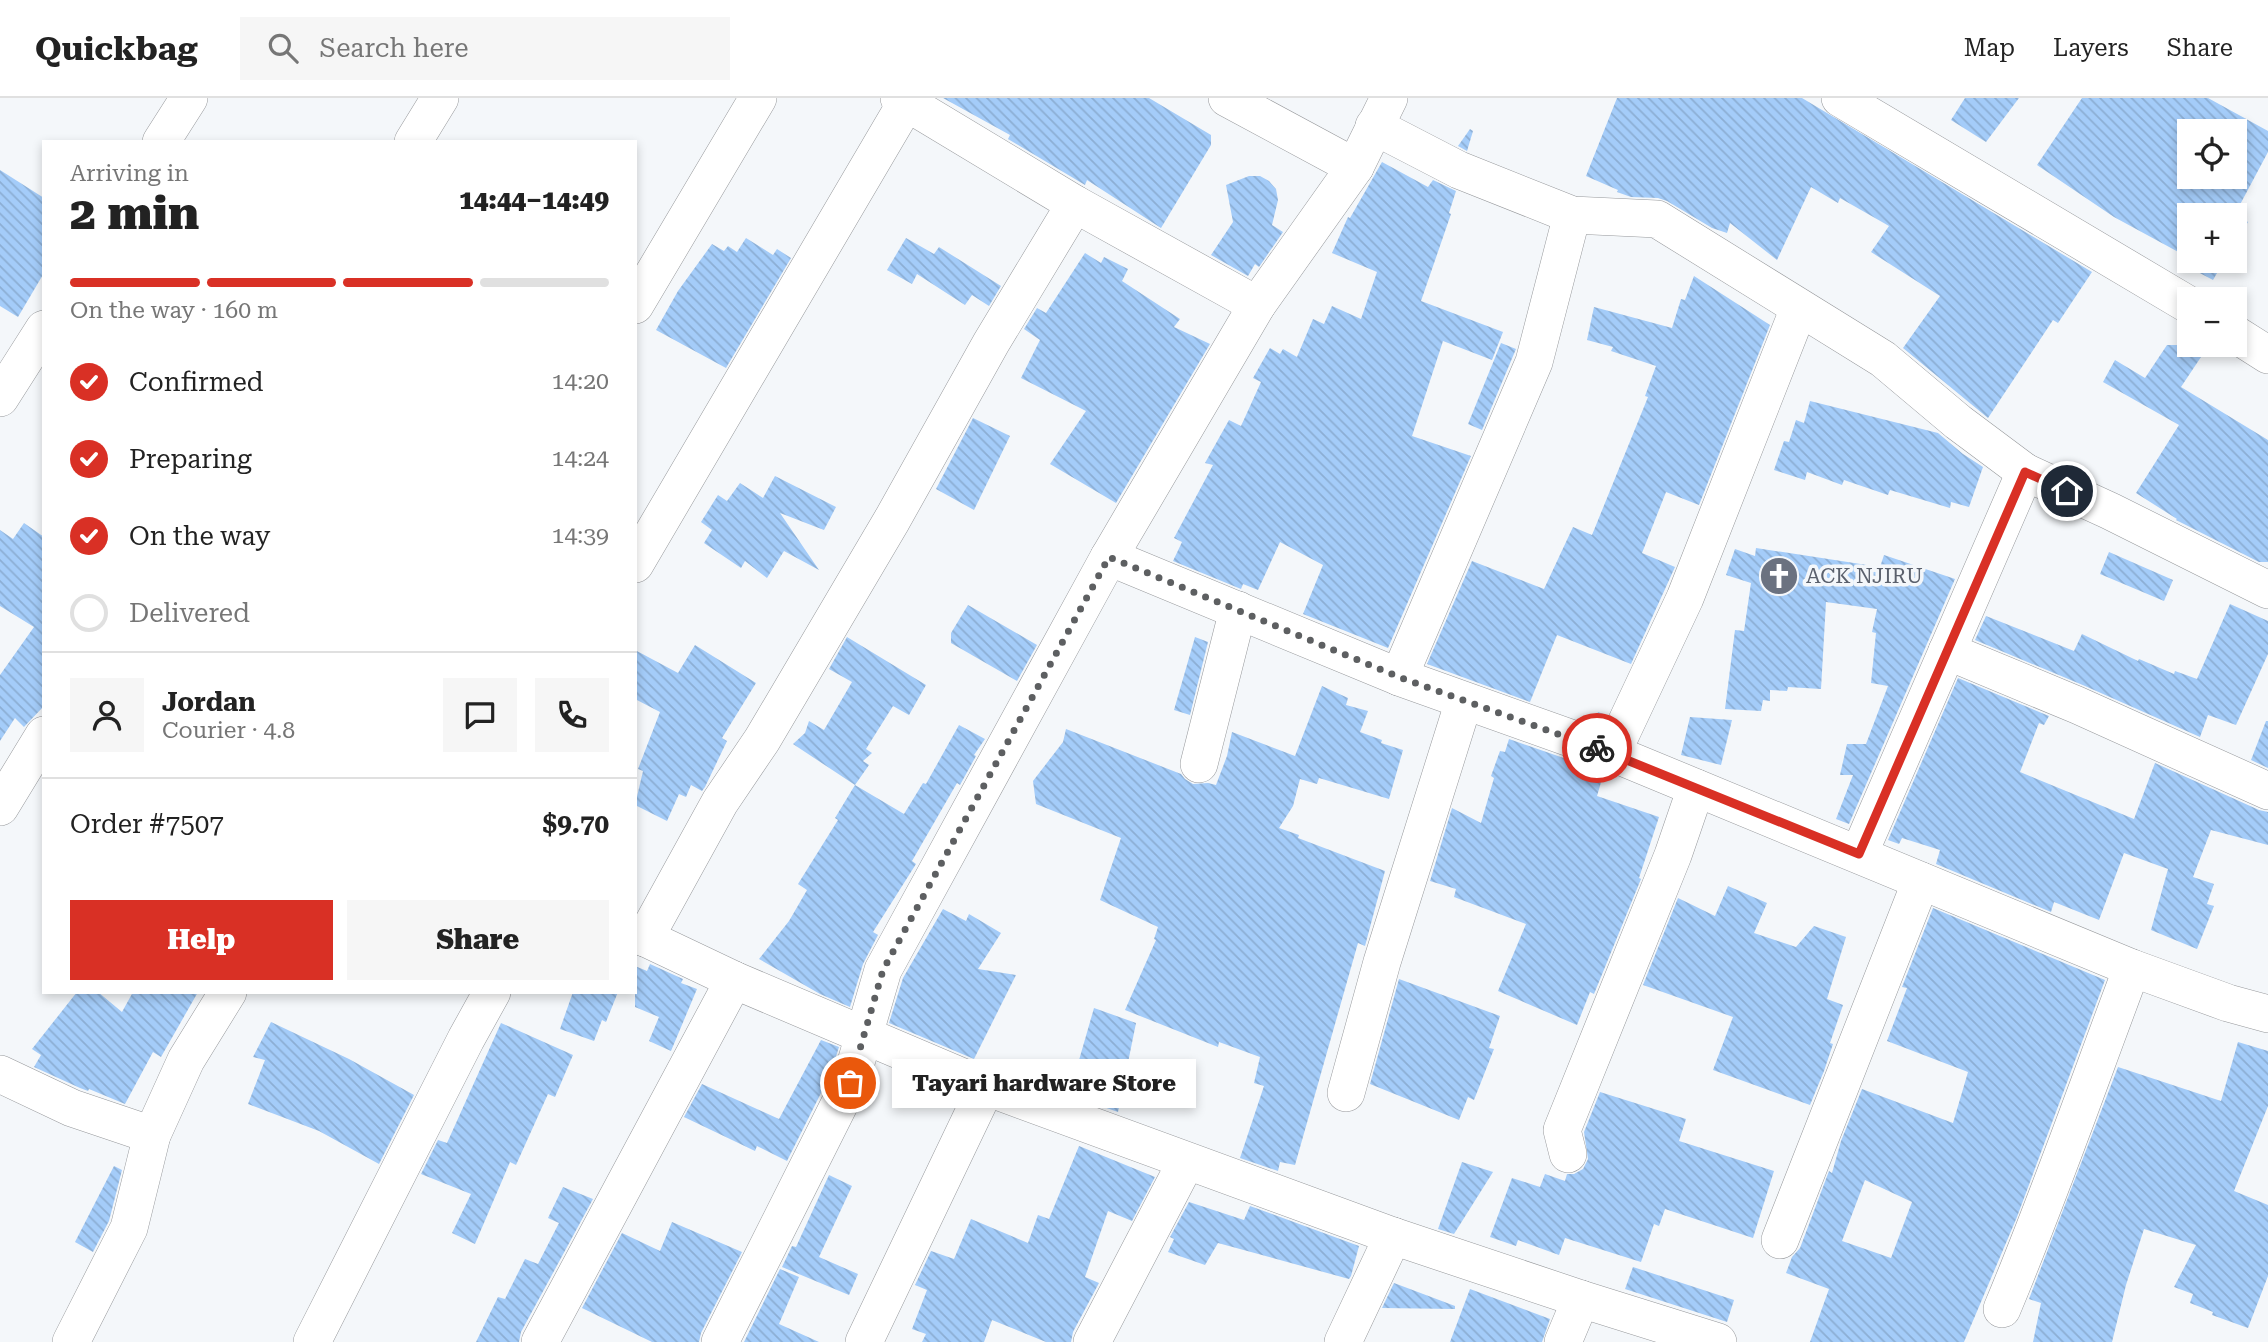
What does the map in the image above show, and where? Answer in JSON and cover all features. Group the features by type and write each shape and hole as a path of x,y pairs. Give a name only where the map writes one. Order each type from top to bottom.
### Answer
{"street":[{"path":"162,140 189,98"},
{"path":"414,140 440,98"},
{"path":"637,302 758,98"},
{"path":"1227,98 1355,167"},
{"path":"1840,98 2177,298"},
{"path":"637,561 902,100 1075,204 1257,305"},
{"path":"720,1342 850,1083 883,970 1109,557 1257,305 1355,167 1382,112 1459,170 1572,215 1657,219 1883,359 1958,422 2025,472 2268,590"},
{"path":"1075,204 991,343 892,520 769,729 720,802 640,936 734,980 986,1087 1393,1236 1718,1342"},
{"path":"1399,677 1534,362 1572,215"},
{"path":"1612,753 1685,598 1799,308"},
{"path":"0,398 42,332"},
{"path":"2247,342 2268,355"},
{"path":"1859,854 2025,472"},
{"path":"1109,557 1399,677 1612,753 2132,968 2228,1003 2268,1014"},
{"path":"1199,764 1238,610"},
{"path":"1947,651 2077,705 2268,791"},
{"path":"1346,1093 1382,962 1464,701"},
{"path":"0,807 42,738"},
{"path":"1568,1154 1562,1130 1673,855 1696,788"},
{"path":"1780,1240 1921,881"},
{"path":"2002,1309 2038,1224 2053,1177 2132,968"},
{"path":"540,1342 734,980"},
{"path":"71,1342 129,1228 152,1135 186,1060 227,994"},
{"path":"312,1342 491,994"},
{"path":"0,1074 72,1108 152,1135"},
{"path":"864,1342 986,1087"},
{"path":"1092,1342 1186,1161"},
{"path":"1343,1342 1393,1236"},
{"path":"1563,1342 1581,1299"}],"building":[{"path":"943,98 1149,98 1211,135 1211,145 1161,228 1087,180 1085,185 1008,139 1010,135"},
{"path":"1617,98 1802,98 2092,272 2058,323 2053,320 1988,418 1903,348 1940,296 1871,252 1889,226 1840,198 1838,203 1811,187 1777,260 1730,223 1727,233 1712,228 1667,201 1631,197 1617,192 1618,190 1586,176"},
{"path":"1965,98 2019,98 1986,142 1951,120"},
{"path":"2082,98 2208,98 2246,119 2177,119 2177,189 2247,189 2247,119 2268,131 2268,152 2241,203 2177,203 2177,251 2114,217 2037,165"},
{"path":"1470,129 1473,131 1467,151 1458,146"},
{"path":"1382,162 1428,187 1433,180 1456,191 1449,213 1451,214 1421,301 1503,332 1492,360 1443,341 1412,436 1471,456 1388,648 1303,614 1323,565 1280,542 1258,590 1243,584 1241,589 1173,561 1182,542 1174,538 1213,465 1205,463 1229,420 1241,426 1261,382 1253,378 1270,348 1280,354 1283,349 1297,357 1313,319 1324,324 1332,306 1361,319 1377,272 1332,253 1348,217 1350,218"},
{"path":"0,170 42,197 42,276 18,317 0,306"},
{"path":"1249,176 1260,176 1276,189 1278,200 1272,225 1283,232 1259,267 1255,264 1248,276 1211,255 1233,222 1226,185"},
{"path":"746,238 773,255 777,249 791,258 726,368 656,330 678,291 712,244 724,251 728,246 737,252"},
{"path":"906,238 934,254 939,247 1001,286 989,306 972,295 965,305 917,274 912,284 887,270"},
{"path":"1085,253 1101,263 1104,257 1128,269 1122,281 1180,319 1174,327 1210,344 1116,503 1050,464 1086,411 1021,378 1040,340 1024,329 1037,308 1046,313"},
{"path":"2200,273 2217,273 2213,280"},
{"path":"1694,276 1770,325 1699,505 1666,492 1642,553 1675,567 1631,664 1557,635 1530,702 1427,664 1472,561 1544,589 1573,527 1592,535 1648,397 1645,396 1656,366 1611,351 1613,347 1587,340 1594,307 1672,328 1681,299 1685,300"},
{"path":"1501,343 1516,349 1482,430 1468,424"},
{"path":"2167,345 2177,345 2177,357 2201,357 2181,387 2268,440 2268,562 2259,562 2176,520 2136,493 2179,425 2103,382 2115,360 2145,378"},
{"path":"1810,401 1938,433 1983,467 1969,507 1951,502 1950,508 1890,490 1888,495 1844,480 1842,485 1807,472 1805,480 1774,470 1784,441 1789,442 1796,420 1804,423"},
{"path":"973,418 1010,436 974,510 936,489"},
{"path":"775,476 836,507 824,530 780,513 819,570 784,551 767,578 745,561 741,568 704,543 712,530 701,522 718,495 727,501 740,483 763,498"},
{"path":"24,523 42,536 42,708 24,727 15,718 0,741 0,675 34,627 0,606 0,530 13,539"},
{"path":"1756,548 1880,567 1884,555 1955,579 1849,824 1836,819 1853,775 1840,775 1847,744 1866,744 1888,686 1871,683 1876,633 1872,632 1877,609 1826,602 1821,689 1788,687 1787,691 1770,690 1770,701 1763,700 1761,711 1725,709 1735,630 1744,631 1751,583 1726,575 1735,549 1755,556"},
{"path":"2109,552 2173,580 2164,601 2100,574"},
{"path":"2230,604 2268,621 2268,654 2236,725 2208,715 2200,737 1975,640 1986,616 2074,651 2082,634 2138,661 2139,659 2174,674 2175,671 2197,679"},
{"path":"968,605 1037,645 1017,681 951,643 951,633"},
{"path":"847,637 926,685 909,715 893,706 866,749 872,753 863,761 869,765 855,785 793,744 805,733 809,721 824,730 852,682 829,669"},
{"path":"1195,637 1208,642 1190,715 1174,710"},
{"path":"695,645 756,683 722,738 727,741 705,787 702,791 691,785 686,797 679,794 667,821 637,806 643,771 638,769 660,712 637,700 637,651 678,673"},
{"path":"1958,678 2049,716 2044,725 2039,723 2020,772 2134,819 2155,763 2268,812 2268,845 2211,830 2193,877 2214,884 2207,904 2214,906 2197,949 2151,930 2168,869 2124,853 2099,920 2054,902 2051,912 1936,864 1940,850 1902,838 1899,844 1888,840"},
{"path":"1322,686 1348,698 1346,705 1368,711 1360,732 1403,750 1389,799 1319,778 1317,784 1300,779 1293,806 1279,828 1299,835 1298,838 1385,871 1365,946 1358,943 1295,1165 1280,1162 1278,1171 1240,1158 1264,1086 1254,1083 1260,1057 1219,1042 1218,1047 1125,1010 1156,940 1154,939 1158,927 1100,900 1121,838 1036,804 1033,781 1063,742 1066,729 1181,774 1193,784 1216,785 1227,756 1232,732 1295,756"},
{"path":"1598,712 1606,715 1601,727 1594,724"},
{"path":"1690,717 1732,720 1721,765 1681,755"},
{"path":"2268,721 2268,768 2251,760"},
{"path":"959,725 985,739 960,785 957,783 912,861 916,864 873,932 878,935 863,964 850,1007 820,994 759,959 789,921 807,890 798,884 838,820 835,818 855,785 904,814 923,783 926,784"},
{"path":"1509,739 1604,772 1597,796 1659,817 1639,878 1641,879 1594,994 1590,992 1577,1025 1498,991 1526,924 1454,897 1456,889 1430,881 1452,808 1481,823 1494,778 1491,776 1500,751 1505,752"},
{"path":"1728,886 1767,903 1754,933 1796,947 1814,926 1846,937 1827,999 1843,1005 1830,1043 1833,1044 1810,1105 1713,1070 1733,1017 1643,985 1678,898 1715,916"},
{"path":"1933,908 2105,980 2017,1217 1964,1342 1810,1342 1829,1289 1786,1273 1792,1257 1800,1248 1829,1171 1832,1173 1841,1141 1862,1089 1953,1123 1968,1072 1887,1041 1907,988 1902,987","holes":["1865,1180 1912,1202 1891,1258 1842,1241"]},
{"path":"943,909 966,921 969,914 1001,933 978,969 1016,975 974,1059 889,1023 903,978"},
{"path":"650,964 683,979 681,983 697,989 671,1051 649,1041 659,1017 635,1007 637,967 647,971"},
{"path":"1399,979 1500,1016 1489,1048 1494,1049 1474,1100 1468,1097 1459,1120 1370,1084"},
{"path":"75,994 100,994 122,1012 132,994 197,994 161,1057 153,1052 125,1104 80,1088 34,1067 41,1055 32,1049"},
{"path":"572,994 617,994 606,1022 602,1020 594,1041 560,1029"},
{"path":"1094,1008 1136,1023 1118,1112 1069,1095"},
{"path":"271,1022 349,1059 414,1095 379,1164 319,1131 248,1104 265,1060 253,1057"},
{"path":"501,1023 573,1055 555,1097 548,1094 516,1165 510,1162 475,1244 452,1233 471,1194 421,1174 438,1140 447,1143"},
{"path":"821,1040 839,1047 830,1075 787,1161 757,1146 755,1151 684,1117 702,1084 779,1119"},
{"path":"2238,1042 2268,1051 2268,1106 2234,1191 2268,1205 2268,1276 2248,1328 2212,1315 2213,1312 2190,1303 2193,1294 2174,1287 2196,1245 2144,1229 2112,1342 2033,1342 2041,1303 2029,1299 2118,1067 2221,1101"},
{"path":"1600,1092 1686,1119 1679,1141 1774,1171 1753,1238 1665,1209 1659,1226 1654,1224 1641,1262 1565,1238 1559,1255 1518,1240 1516,1246 1490,1237 1512,1178 1540,1187 1545,1174 1565,1181 1567,1174 1583,1169 1588,1159 1584,1132"},
{"path":"1079,1146 1155,1177 1132,1221 1108,1211 1085,1277 1099,1283 1073,1332 1071,1342 1046,1342 992,1320 984,1342 922,1342 926,1334 912,1329 927,1290 915,1285 931,1251 954,1259 971,1219 1028,1243 1038,1215 1049,1219"},
{"path":"1462,1162 1493,1172 1454,1234 1438,1229"},
{"path":"114,1166 122,1170 109,1221 93,1252 75,1242"},
{"path":"829,1175 852,1186 819,1257 858,1274 849,1295 782,1267 792,1246 796,1247"},
{"path":"563,1187 593,1199 521,1332 519,1342 476,1342 498,1297 505,1299 525,1259 538,1264 559,1223 548,1218"},
{"path":"1189,1202 1244,1220 1250,1206 1359,1246 1351,1276 1349,1279 1218,1243 1205,1265 1168,1252 1174,1239 1170,1237"},
{"path":"672,1222 742,1252 699,1342 652,1342 582,1308 622,1233 660,1251"},
{"path":"1633,1267 1734,1300 1727,1322 1625,1289"},
{"path":"780,1269 799,1277 779,1324 819,1342 744,1342"},
{"path":"1394,1283 1455,1306 1455,1309 1382,1308"},
{"path":"1470,1289 1550,1319 1542,1342 1450,1342"}],"way so far":[{"path":"850,1083 883,970 1109,557 1399,677 1597,748"}],"place":[{"name":"ACK NJIRU","path":"1779,576"},
{"name":"Tayari hardware Store","path":"850,1083"}],"route":[{"path":"1597,748 1859,854 2025,472 2067,491"}]}
